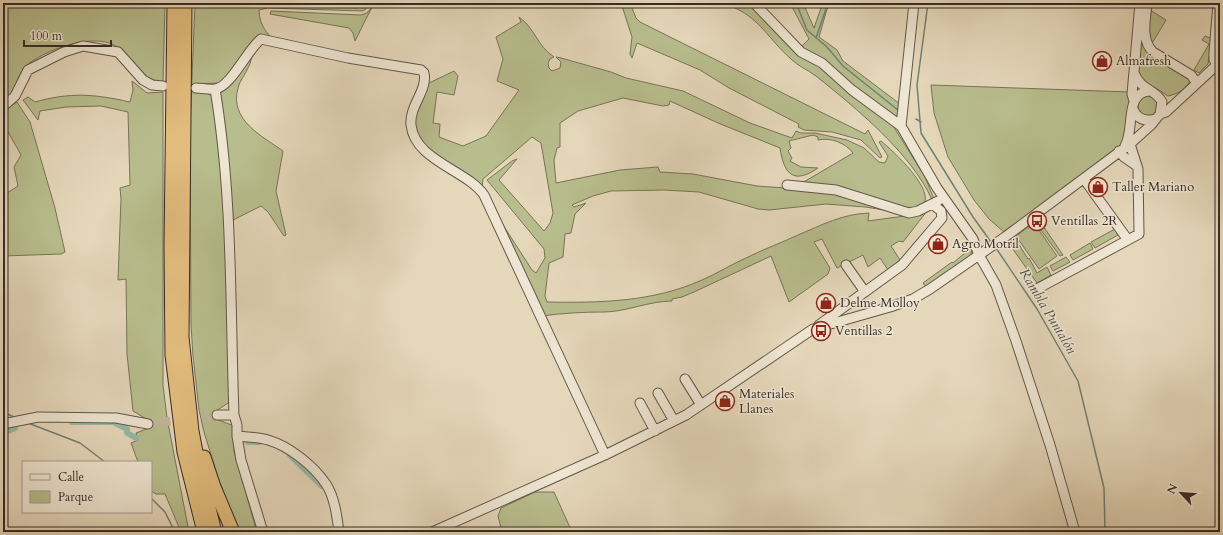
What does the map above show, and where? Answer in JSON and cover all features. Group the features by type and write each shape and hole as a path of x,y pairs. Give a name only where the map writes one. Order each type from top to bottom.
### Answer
{"highway":[{"path":"174,3 170,320 181,432 204,532"},
{"path":"185,3 182,337 185,379 198,466 215,532"},
{"path":"185,379 191,393 206,462 233,532"},
{"path":"181,432 180,451 195,532"}],"street":[{"path":"754,3 801,52 822,63 852,90 901,126 944,198 973,239 996,285 1016,341 1050,445 1075,532"},
{"path":"901,126 914,3"},
{"path":"1140,3 1141,35 1148,47 1153,52 1191,75 1196,82"},
{"path":"1147,3 1134,72 1132,94 1135,113 1142,119 1151,120 1166,112 1196,82 1219,63 1214,60 1218,3"},
{"path":"196,88 215,90 232,76 251,49 261,39 348,58 421,70 424,74 425,82 411,113 411,127 416,138 424,149 447,168 473,182 484,195 605,455"},
{"path":"3,104 6,104 15,96 28,70 64,52 83,46 118,52 143,80 152,85 163,86"},
{"path":"1134,72 1140,84 1160,98 1171,99 1182,95"},
{"path":"215,90 226,169 232,276 234,415 237,425 237,436 241,460 263,532"},
{"path":"1137,167 1124,157 1125,147 1130,136 1130,116 1134,105 1140,93 1149,91"},
{"path":"814,329 913,299 1003,238 1125,147 1151,125 1158,116 1162,106 1160,98"},
{"path":"1037,289 1139,234 1137,167 1125,147"},
{"path":"1084,179 1128,240"},
{"path":"786,185 836,190 909,213 918,211 944,198"},
{"path":"432,532 605,455 674,421 701,405 814,329 902,265 942,218 941,211 932,204"},
{"path":"846,265 865,292"},
{"path":"685,379 701,405"},
{"path":"658,394 674,421"},
{"path":"640,403 655,430"},
{"path":"217,415 234,415"},
{"path":"3,424 38,416 116,418 148,424"},
{"path":"237,436 267,439 285,447 308,465 326,484 332,497 339,532"}],"green space":[{"path":"3,3 165,3 163,82 147,77 127,55 114,45 93,41 81,42 56,49 34,60 21,72 11,96 3,97"},
{"path":"195,3 335,3 355,8 365,6 366,9 362,11 268,8 259,10 262,25 271,37 261,36 232,73 219,83 194,84 193,91 206,92 215,100 224,179 231,401 216,411 216,419 234,426 234,451 257,532 238,532 219,480 204,432 199,410 191,325 190,128"},
{"path":"621,3 630,3 636,18 640,22 865,134 868,130 882,157 880,158 861,140 832,132 804,130 798,127 799,124 729,88 700,70 637,43 632,58 630,54 632,37"},
{"path":"721,3 745,3 758,9 815,62 892,124 925,177 934,199 932,200 923,183 897,149 865,117 816,76 794,61 753,19 734,7"},
{"path":"790,3 803,3 814,28 822,5 824,3 833,3 827,9 819,37 837,50 843,61 900,104 898,115 895,117 801,47 809,39"},
{"path":"372,7 355,41 353,33 349,28 270,14 271,11 361,15 367,13"},
{"path":"1150,10 1166,20 1151,45 1148,39"},
{"path":"519,17 529,26 548,53 554,57 550,59 548,63 549,68 552,71 560,68 561,62 556,57 611,72 626,78 683,91 750,123 792,138 796,131 801,133 815,133 847,140 864,148 879,162 885,163 888,156 879,142 881,141 903,162 919,181 924,190 925,199 923,206 909,210 802,183 853,153 846,146 833,140 818,140 818,137 813,135 789,141 791,148 788,151 792,158 790,161 801,167 818,168 802,176 796,176 787,170 780,148 718,123 670,101 669,105 663,106 623,98 578,111 560,123 560,147 557,148 554,160 556,183 620,170 658,167 660,172 693,174 757,186 827,191 897,212 865,207 826,204 769,210 758,209 699,192 664,190 611,191 593,196 572,205 574,207 586,203 575,214 571,233 565,234 563,257 549,263 545,296 547,302 626,300 665,293 702,280 760,251 824,224 850,215 869,213 868,221 912,215 927,211 903,242 899,241 891,246 900,260 888,270 880,258 868,267 863,255 837,268 822,239 814,242 830,268 828,274 789,302 771,256 694,292 672,299 672,301 663,301 612,312 573,313 542,316 494,211 532,270 536,273 545,258 544,249 487,180 512,161 517,159 499,180 544,231 550,223 553,213 541,143 532,137 483,179 482,188 475,180 455,170 423,144 417,134 413,120 427,84 454,71 458,76 454,95 437,92 433,123 440,124 439,137 463,146 486,136 519,90 497,81 503,59 496,37 521,22"},
{"path":"1205,36 1212,39 1208,64 1199,73 1194,70 1209,44 1202,40"},
{"path":"1141,39 1147,52 1188,78 1190,81 1184,89 1168,96 1156,88 1147,86 1137,73"},
{"path":"253,50 250,64 239,85 236,99 238,109 249,126 283,151 276,191 286,235 284,236 268,212 261,206 233,220 228,159 220,95 223,87"},
{"path":"132,81 147,93 163,92 163,385 167,418 189,532 181,532 165,494 156,494 152,492 152,461 138,461 131,443 138,440 136,433 149,428 148,420 133,411 127,354 126,279 118,280 121,199 120,188 130,185 128,112 101,106 66,107 40,111 38,120 23,100 28,97 35,102 71,95 82,95 105,97 130,102 133,90"},
{"path":"931,85 1130,92 1127,136 1120,146 1004,232 989,219 974,200 948,157 934,113"},
{"path":"1148,96 1155,99 1158,106 1155,113 1148,116 1141,113 1138,106 1141,99"},
{"path":"17,102 30,122 55,208 65,252 61,254 3,256 3,183 7,193 18,186 14,167 21,155 3,123 3,108 8,108"},
{"path":"1039,220 1063,255 1060,256 1035,222"},
{"path":"1034,223 1057,256 1039,269 1016,236"},
{"path":"1115,229 1118,235 1095,248 1091,242"},
{"path":"1014,238 1028,259 1029,258 1037,273 1047,267 1051,275 1037,283 1012,248 1010,242"},
{"path":"1090,243 1093,249 1073,260 1070,255"},
{"path":"972,247 971,255 926,287 923,283 952,262 953,263"},
{"path":"1066,257 1070,262 1053,271 1050,266"},
{"path":"535,492 554,492 572,532 502,532 498,516 501,508"}],"waterway":[{"path":"796,3 807,30 827,47 843,66 898,110"},
{"path":"816,38 828,3"},
{"name":"Rambla Puntalón","path":"928,3 917,85 921,133 973,217 991,242"},
{"name":"Rambla Puntalón","path":"916,119 921,122"},
{"name":"Rambla Puntalón","path":"996,248 1037,309 1078,381 1104,488 1105,532"},
{"path":"3,412 14,417"},
{"path":"72,422 113,422 127,429 127,433 136,438"},
{"path":"28,423 80,443 104,461"},
{"path":"3,433 15,428"},
{"path":"248,442 260,442"},
{"path":"290,455 322,486"},
{"path":"152,499 165,512 175,532"}],"tunnel":[{"path":"148,424 217,415"}],"place":[{"name":"Almafresh","path":"1102,61"},
{"name":"Taller Mariano","path":"1098,187"},
{"name":"Ventillas 2R","path":"1037,221"},
{"name":"Agro Motril","path":"938,244"},
{"name":"Delme Molloy","path":"826,303"},
{"name":"Ventillas 2","path":"821,331"},
{"name":"Materiales Llanes","path":"725,401"}]}
